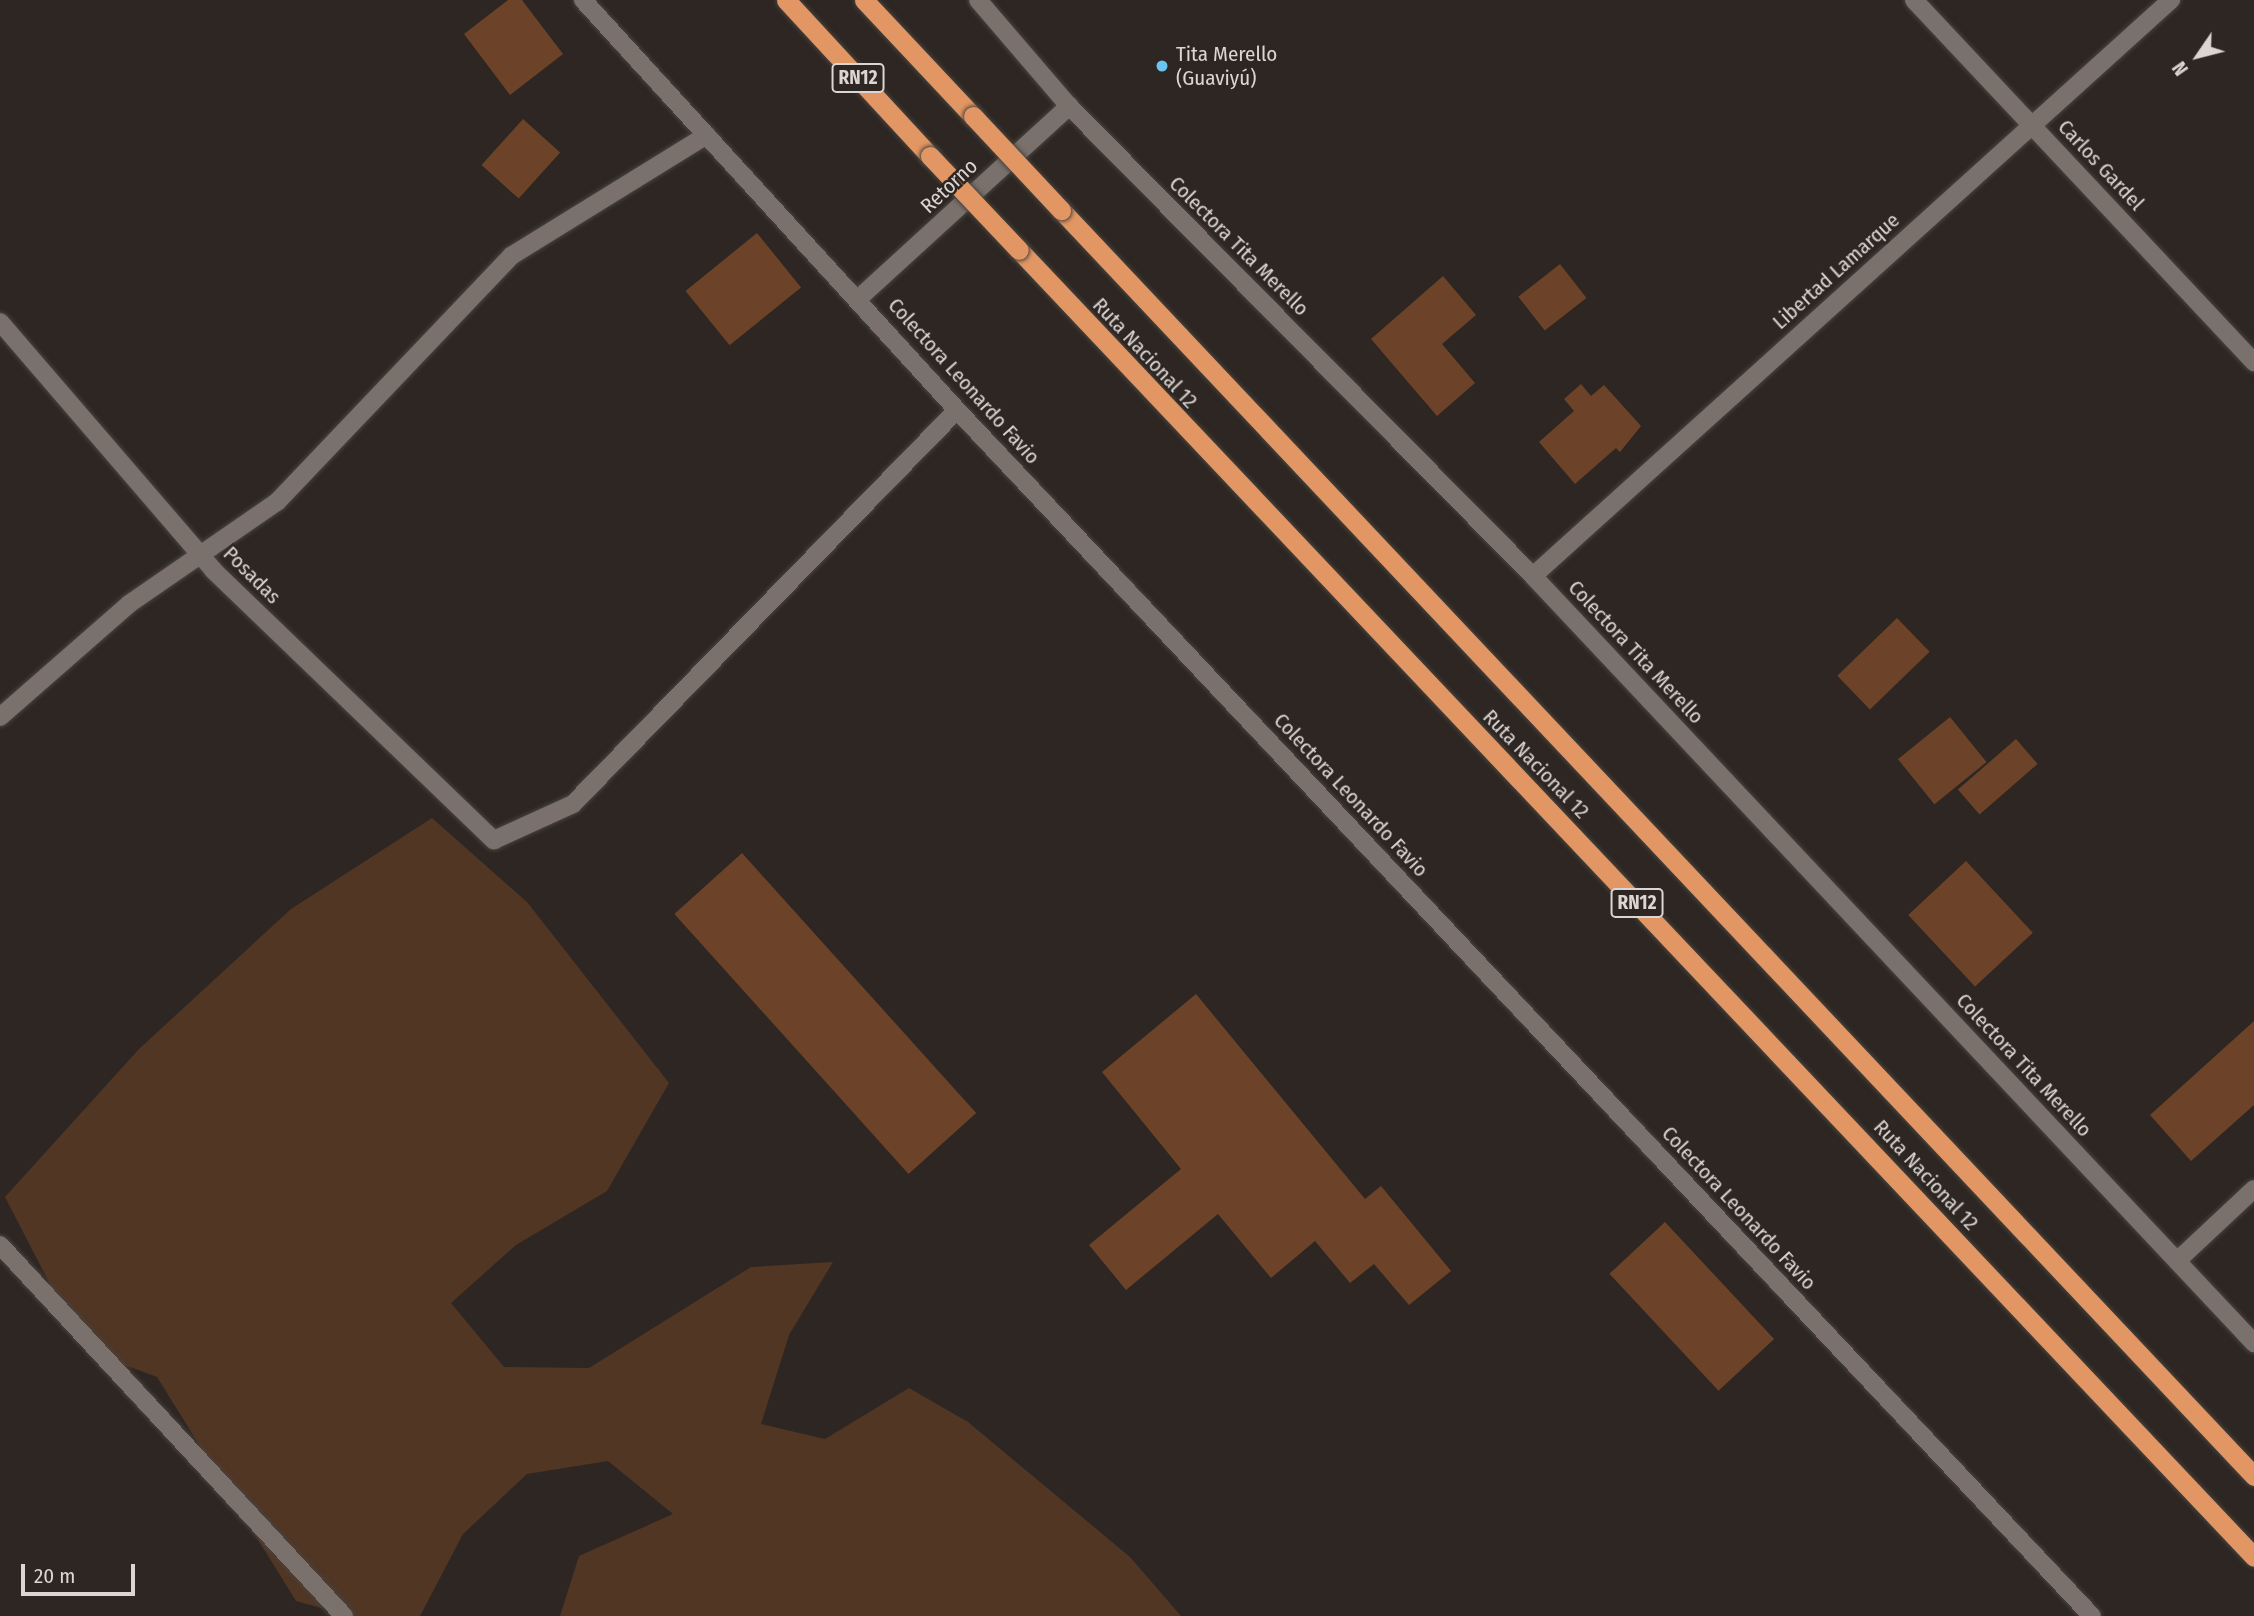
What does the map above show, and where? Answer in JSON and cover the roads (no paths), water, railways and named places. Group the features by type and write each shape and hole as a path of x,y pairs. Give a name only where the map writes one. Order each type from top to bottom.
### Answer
{"highway":[{"name":"Ruta Nacional 12","path":"786,0 930,156 2254,1557"},
{"name":"Ruta Nacional 12","path":"864,0 2254,1476"}],"street":[{"name":"Colectora Leonardo Favio","path":"583,0 859,298 957,410 2092,1616"},
{"name":"Colectora Tita Merello","path":"978,0 1069,106 1533,576 2254,1343"},
{"name":"Carlos Gardel","path":"1914,0 2254,362"},
{"name":"Libertad Lamarque","path":"1533,576 2171,0"},
{"name":"Retorno","path":"859,298 1069,106"},
{"path":"0,717 129,604 277,502 511,256 707,135"},
{"name":"Posadas","path":"0,322 200,555 494,840 573,804 957,410"},
{"path":"2177,1261 2254,1189"},
{"path":"0,1245 344,1616"}],"place":[{"name":"Tita Merello (Guaviyú)","path":"1162,66"}]}
